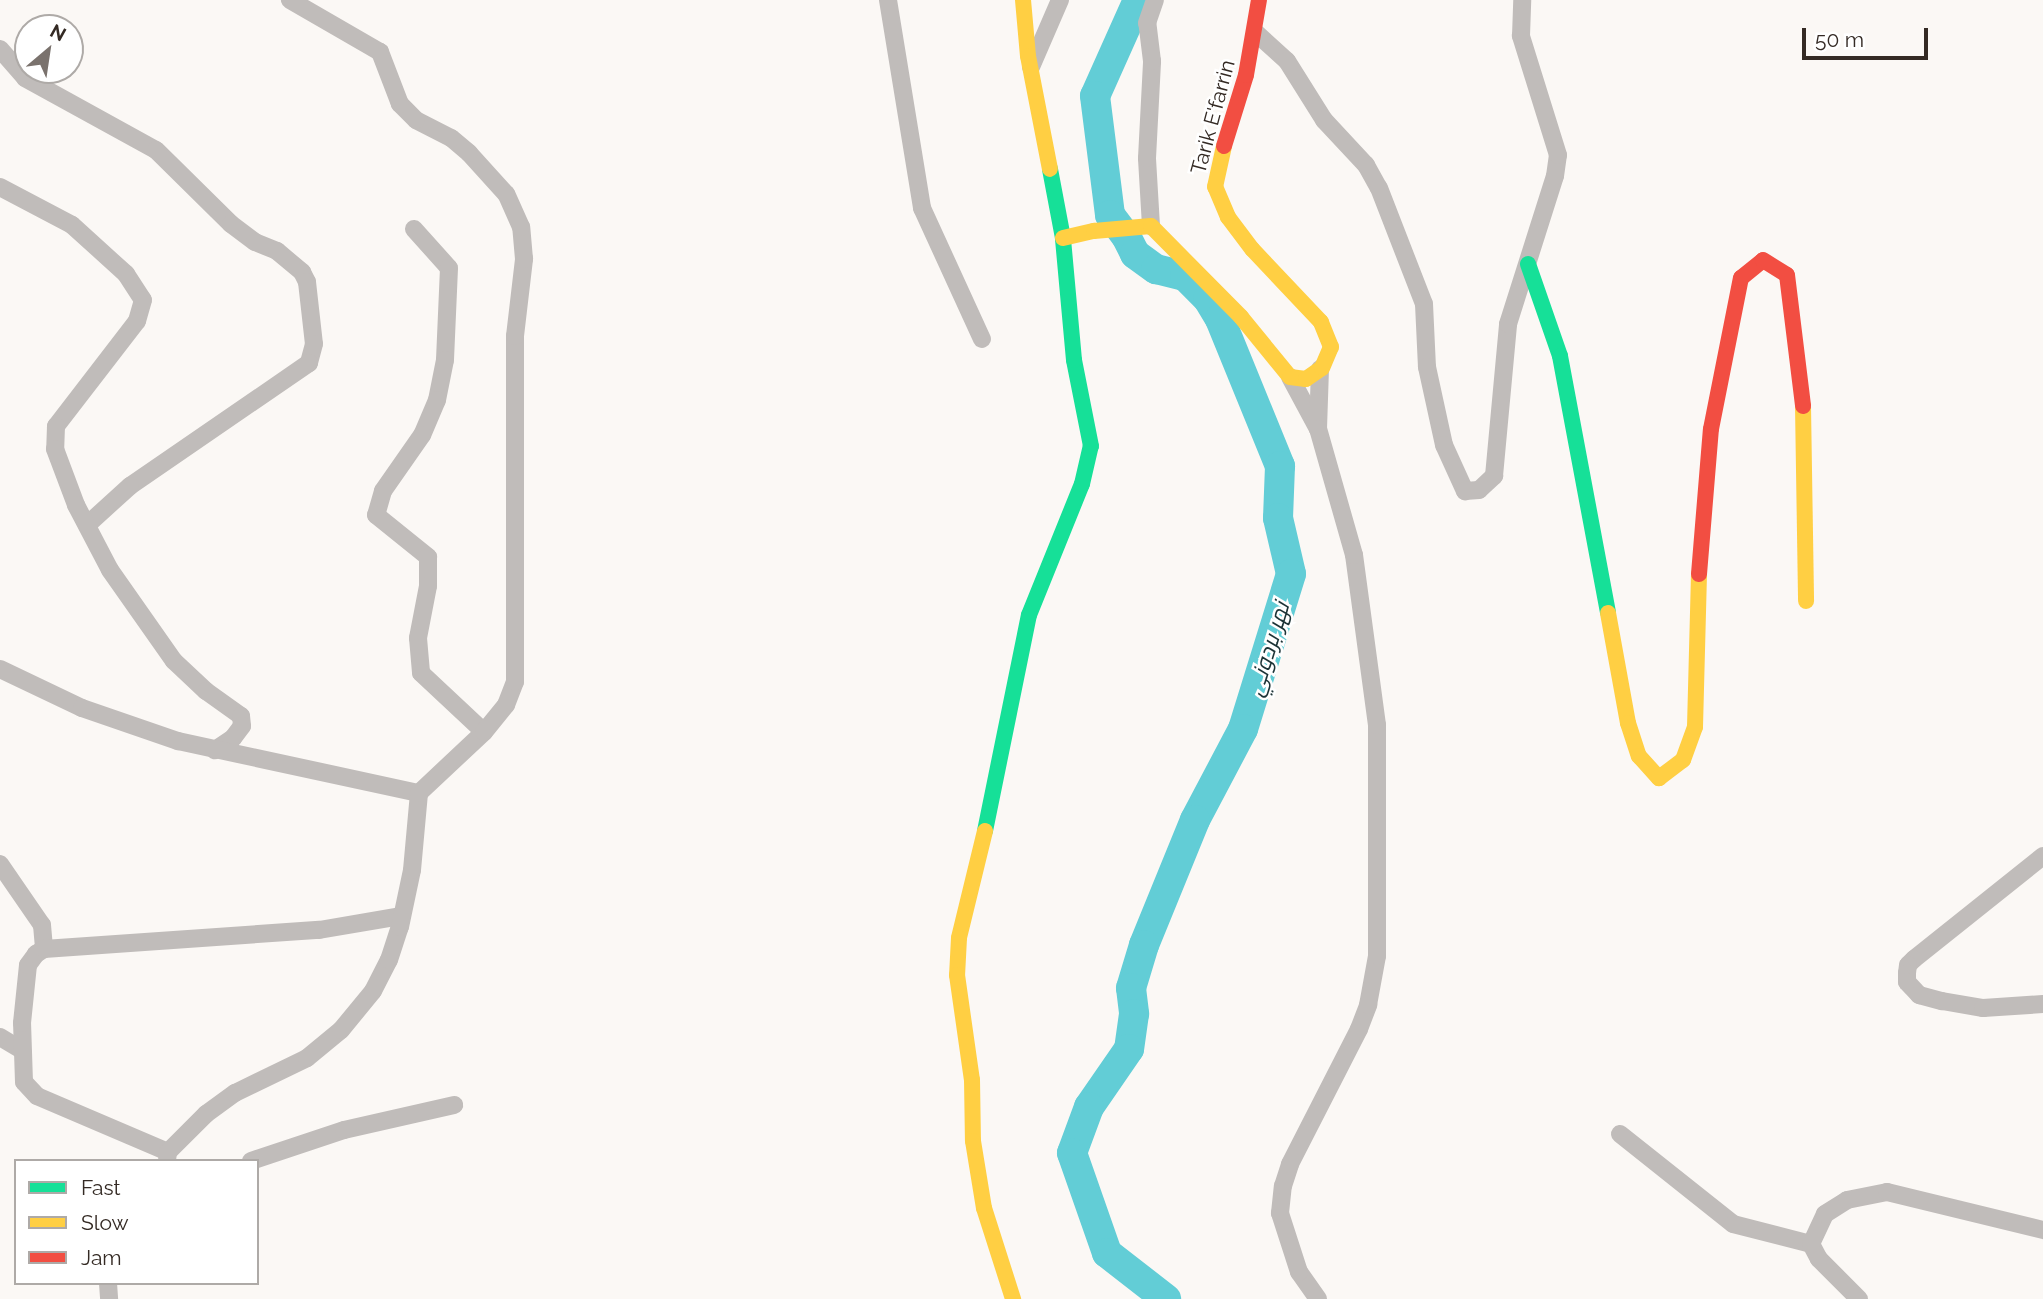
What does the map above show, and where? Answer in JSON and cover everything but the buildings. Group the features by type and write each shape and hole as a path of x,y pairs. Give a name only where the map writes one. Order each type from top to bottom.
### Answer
{"street":[{"path":"290,0 380,52 400,104 416,120 451,138 469,153 506,194 520,227 524,259 515,335 515,682 506,705 484,732 419,793 412,870 402,916 389,960 377,985 341,1030 307,1058 235,1093 206,1114 167,1157 37,1096 24,1082 22,1050 28,965 36,954 44,949 282,933 402,916"},
{"path":"888,0 922,208 982,339"},
{"path":"1013,1299 984,1208 973,1141 972,1080 957,975 959,938 989,815 1029,615 1082,484 1091,446 1074,360 1063,238 1031,67 1023,0"},
{"path":"1031,67 1060,0"},
{"path":"1155,0 1147,23 1152,61 1146,226 1241,317 1290,377 1318,429 1354,555 1377,725 1377,956 1368,1005 1359,1029 1290,1164 1283,1186 1280,1213 1299,1272 1318,1299"},
{"name":"Tarik E'farrin","path":"1259,0 1246,75 1227,131 1215,187 1219,201 1237,231 1321,322 1332,346 1320,369"},
{"path":"1255,32 1287,61 1324,120 1366,165 1379,188 1424,304 1427,367 1444,445 1465,491 1479,490 1494,475 1508,324 1515,295 1528,264 1555,176 1558,155 1521,36 1522,0"},
{"path":"0,49 25,78 156,150 231,225 255,242 283,255 302,272 307,282 314,344 309,363 130,486 87,525"},
{"path":"0,187 72,225 126,274 143,300 136,321 64,415 53,438 55,449 87,525 110,570 174,661 206,691 241,716 242,726 233,738 215,750"},
{"path":"1063,238 1146,226"},
{"path":"414,229 449,268 445,360 437,400 422,435 383,491 376,515 428,557 428,586 418,638 421,673 484,732"},
{"path":"1528,264 1560,356 1628,723 1639,756 1660,778 1683,761 1695,727 1700,543 1711,429 1741,278 1763,260 1787,275 1798,357 1803,398 1806,600"},
{"path":"1290,377 1306,379 1320,369"},
{"path":"1318,429 1320,369"},
{"path":"0,669 82,708 215,750 419,793"},
{"path":"2043,856 1914,959 1908,965 1907,982 1919,995 1983,1008 2043,1004"},
{"path":"0,864 42,925 44,949"},
{"path":"0,1037 22,1050"},
{"path":"257,1159 344,1130 454,1105"},
{"path":"1620,1134 1733,1224 1811,1244 1819,1259 1859,1299"},
{"path":"1811,1244 1825,1214 1847,1199 1887,1192 2043,1230"}],"waterway":[{"name":"نهر بردوني","path":"1138,0 1095,96 1110,215 1126,236 1135,254 1156,269 1185,276 1208,299 1220,319 1280,466 1278,518 1291,574 1243,729 1195,820 1144,945 1131,988 1134,1014 1129,1049 1089,1107 1072,1153 1107,1253 1166,1299"}],"traffic: fast":[{"path":"985,831 1029,615 1082,484 1091,446 1074,360 1063,238 1050,169"},
{"path":"1528,264 1560,356 1608,613"}],"traffic: slow":[{"path":"1023,0 1028,56 1050,169"},
{"path":"1063,238 1094,231 1151,226 1241,317 1290,377 1306,379 1322,368 1331,347 1321,322 1252,249 1228,217 1215,187 1224,146"},
{"path":"1803,406 1806,601"},
{"path":"1608,613 1628,723 1639,756 1659,778 1683,760 1695,727 1699,574"},
{"path":"985,831 959,938 957,975 972,1080 973,1141 984,1208 1013,1299"}],"traffic: jam":[{"path":"1224,146 1246,75 1259,0"},
{"path":"1699,574 1711,429 1741,278 1763,260 1787,275 1803,406"}]}
